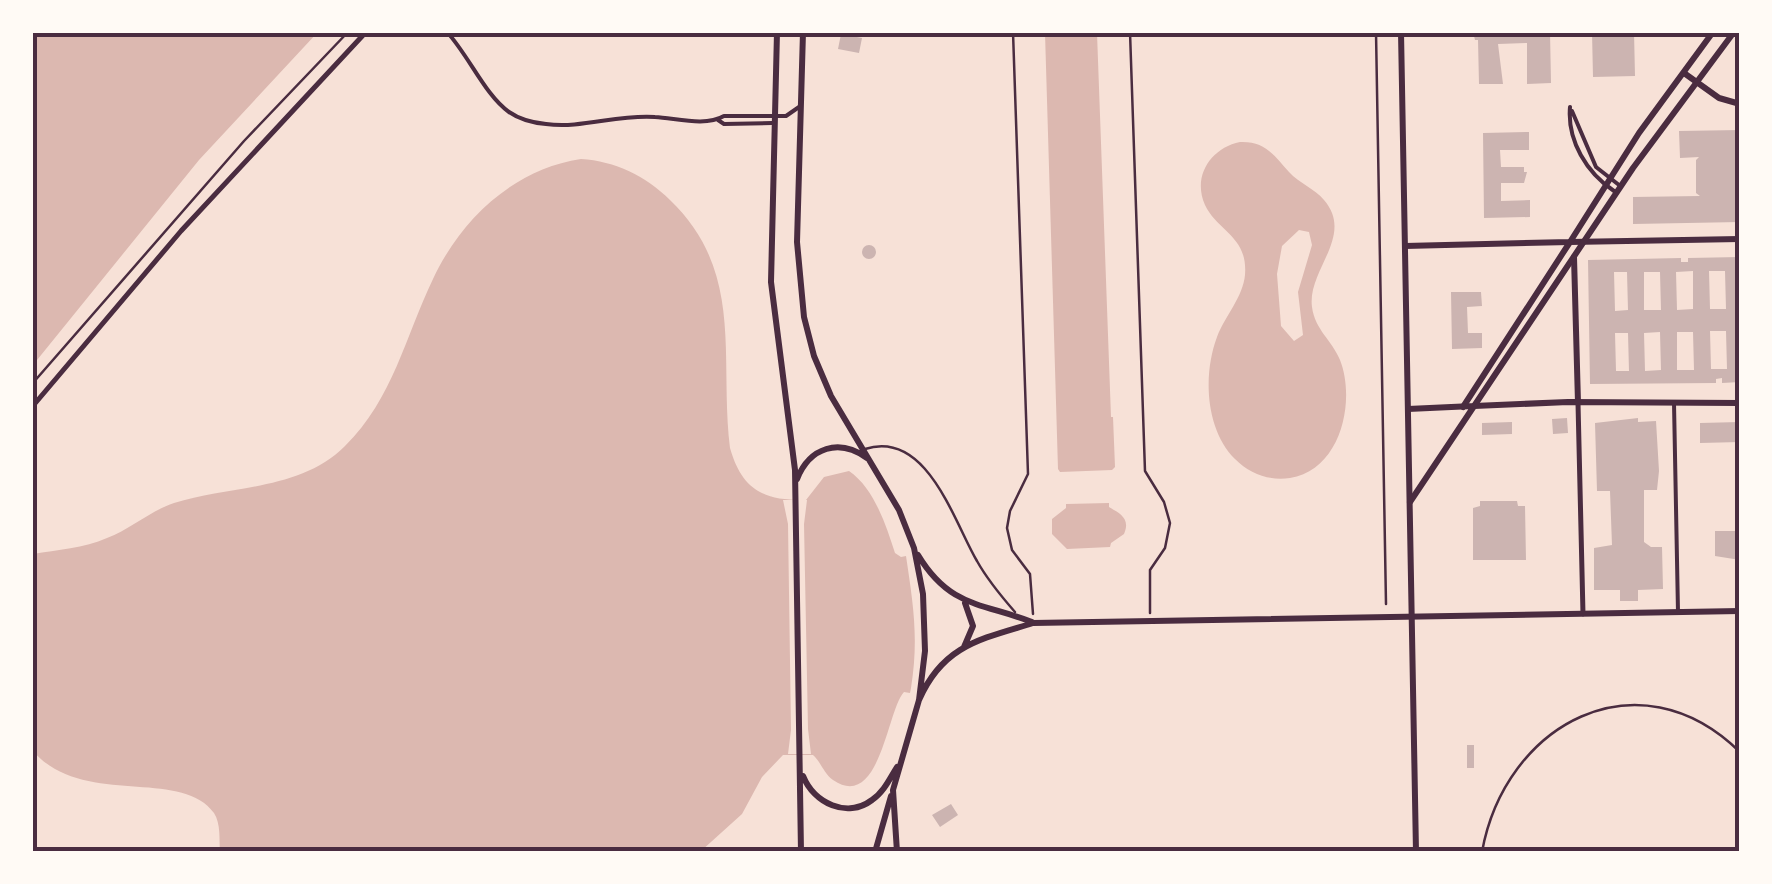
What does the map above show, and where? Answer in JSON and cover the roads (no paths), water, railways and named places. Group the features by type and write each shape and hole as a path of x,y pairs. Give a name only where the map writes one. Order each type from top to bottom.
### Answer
{"main road":[{"path":"777,32 771,282 796,498 801,852"},
{"path":"803,32 797,242 804,317 825,382 899,510 914,548 926,625 918,700 875,852"},
{"path":"1401,32 1416,852"},
{"path":"1463,407 1608,182 1713,32"},
{"path":"1410,502 1619,190 1734,32"},
{"path":"1684,73 1719,98 1740,104"},
{"path":"1405,246 1740,239"},
{"path":"1574,256 1578,403"},
{"path":"1408,408 1740,403"},
{"path":"795,486 808,459 828,448 849,448 871,462"},
{"path":"914,548 935,578 960,598 986,610 1024,619 1740,611"},
{"path":"960,598 972,621 972,632 963,648"},
{"path":"918,700 935,671 963,648 1033,619"},
{"path":"801,770 817,798 850,808 873,800 903,757"},
{"path":"893,790 897,852"}],"street":[{"path":"32,407 181,231 366,32"},
{"path":"447,32 466,52 494,97 510,112 533,122 552,125 639,116 774,120 791,115 801,103"},
{"path":"1608,182 1592,160 1570,107 1569,122 1591,172 1619,190"},
{"path":"1578,403 1583,614"},
{"path":"1674,403 1678,612"}],"lane":[{"path":"863,450 876,446 893,450 926,468 978,564 1024,619"},
{"path":"1482,852 1494,808 1517,766 1546,737 1585,714 1631,704 1664,708 1710,728 1740,752"}]}
